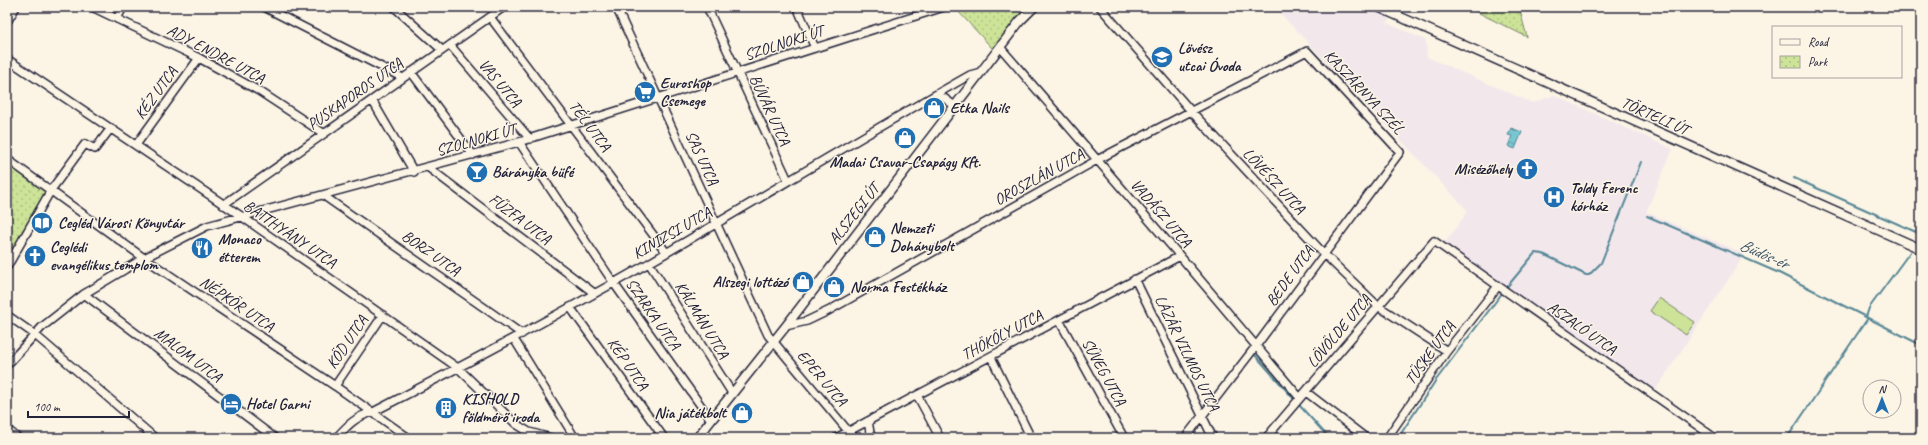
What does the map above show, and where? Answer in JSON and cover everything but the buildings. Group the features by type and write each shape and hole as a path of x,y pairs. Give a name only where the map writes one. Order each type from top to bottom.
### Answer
{"main road":[{"name":"ALSZEGI ÚT","path":"697,438 786,326 1000,47 1029,11 1034,7"},
{"name":"TÖRTELI ÚT","path":"1378,7 1921,249"}],"street":[{"path":"7,22 16,7"},
{"name":"ADY ENDRE UTCA","path":"92,7 199,58 259,91 323,133"},
{"path":"116,19 123,7"},
{"path":"264,7 403,78"},
{"name":"PUSKAPOROS UTCA","path":"223,205 323,133 504,7"},
{"name":"SAS UTCA","path":"616,7 768,335 773,342"},
{"name":"BÚVÁR UTCA","path":"707,7 788,180"},
{"path":"797,7 814,48"},
{"name":"SZOLNOKI ÚT","path":"7,365 34,334 84,294 144,258 207,226 429,168 530,139 944,7"},
{"name":"LÖVÉSZ UTCA","path":"1100,7 1190,111 1324,254 1378,306 1447,351"},
{"path":"397,8 442,50"},
{"name":"TÉL UTCA","path":"490,17 666,252"},
{"name":"VAS UTCA","path":"450,45 530,139"},
{"name":"VADÁSZ UTCA","path":"1000,47 1300,398"},
{"name":"OROSZLÁN UTCA","path":"786,326 808,321 828,311 1097,160 1307,51"},
{"name":"KASZÁRNYA SZÉL","path":"1307,51 1400,152"},
{"name":"KÉZ UTCA","path":"136,145 199,58"},
{"name":"BATTHYÁNY UTCA","path":"7,60 241,216 458,368 516,424 529,432 550,438"},
{"path":"411,72 473,155"},
{"name":"KINIZSI UTCA","path":"336,438 353,420 363,414 373,412 514,339 649,263 788,180 970,75 981,72"},
{"path":"936,95 944,98 955,106"},
{"path":"372,100 414,172"},
{"path":"7,267 51,190 85,144 95,149 111,128"},
{"name":"SZARKA UTCA","path":"519,142 614,282 711,420"},
{"name":"BEDE UTCA","path":"1185,438 1256,346 1400,152"},
{"name":"NÉPKÖR UTCA","path":"7,159 144,258 335,386 409,438"},
{"name":"FŰZFA UTCA","path":"429,168 594,293"},
{"name":"BORZ UTCA","path":"324,196 522,334"},
{"name":"ASZALÓ UTCA","path":"1434,240 1715,438"},
{"name":"LÖVÖLDE UTCA","path":"1266,438 1434,240"},
{"name":"THÖKÖLY UTCA","path":"836,438 1180,256"},
{"name":"KÁLMÁN UTCA","path":"649,263 732,393"},
{"name":"LÁZÁR VILMOS UTCA","path":"1135,279 1213,438"},
{"name":"TÜSKE UTCA","path":"1387,438 1447,351 1499,287"},
{"name":"MALOM UTCA","path":"84,294 275,438"},
{"name":"KÉP UTCA","path":"570,307 664,438"},
{"path":"7,315 34,334 155,438"},
{"name":"KÖD UTCA","path":"335,386 383,315"},
{"name":"SÜVEG UTCA","path":"1060,320 1124,438"},
{"path":"514,339 575,438"},
{"name":"EPER UTCA","path":"773,342 849,432"},
{"path":"991,357 1031,438"},
{"path":"1306,392 1366,438"},
{"path":"917,395 940,438"},
{"path":"868,421 871,438"},
{"path":"7,429 18,438"}],"shaded area":[{"name":"Toldy Ferenc kórház","path":"1274,7 1395,7 1387,23 1426,40 1427,57 1533,103 1554,95 1673,149 1646,212 1745,254 1655,391 1445,243 1468,211"}],"green space":[{"path":"964,7 1026,7 1027,9 992,48 956,9"},
{"path":"1472,7 1519,7 1527,37 1471,9"},
{"path":"7,159 51,190 7,267"},
{"path":"1659,298 1695,322 1686,335 1650,311"}],"water":[{"path":"1511,128 1522,132 1515,149 1508,146 1512,136 1508,135"}],"waterway":[{"path":"1506,288 1535,253 1543,254 1586,275 1589,275 1601,263 1641,162"},
{"path":"1794,178 1916,232"},
{"name":"Büdös-ér","path":"1647,216 1779,273 1921,345"},
{"path":"1866,317 1869,308 1910,252"},
{"path":"1398,438 1436,380 1503,292"},
{"name":"Büdös-ér","path":"1787,438 1868,318"},
{"path":"1255,355 1293,398"},
{"path":"1300,406 1329,438"}],"place":[{"name":"Lövész utcai Óvoda","path":"1162,57"},
{"name":"Euroshop Csemege","path":"645,92"},
{"name":"Etka Nails","path":"934,108"},
{"name":"Madai Csavar-Csapágy Kft.","path":"905,138"},
{"name":"Misézőhely","path":"1527,169"},
{"name":"Bárányka büfé","path":"477,172"},
{"name":"Toldy Ferenc kórház","path":"1554,197"},
{"name":"Cegléd Városi Könyvtár","path":"42,223"},
{"name":"Nemzeti Dohánybolt","path":"875,237"},
{"name":"Monaco étterem","path":"202,248"},
{"name":"Ceglédi evangélikus templom","path":"35,256"},
{"name":"Alszegi lottózó","path":"803,282"},
{"name":"Norma Festékház","path":"834,287"},
{"name":"Hotel Garni","path":"231,404"},
{"name":"KISHOLD földmérő iroda","path":"446,408"},
{"name":"Nia játékbolt","path":"742,413"}]}
